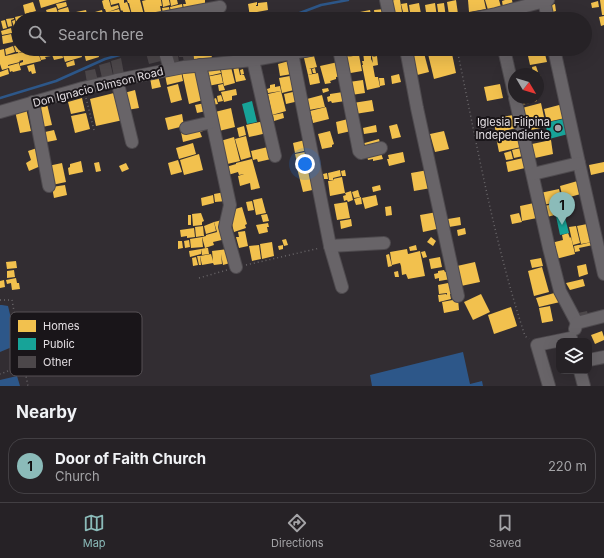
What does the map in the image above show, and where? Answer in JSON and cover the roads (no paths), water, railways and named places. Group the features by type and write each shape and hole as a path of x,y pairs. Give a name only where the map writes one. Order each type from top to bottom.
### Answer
{"street":[{"path":"511,12 546,0 547,12"},
{"path":"386,1 388,12"},
{"path":"194,12 220,7"},
{"path":"166,56 170,70"},
{"name":"Don Ignacio Dimson Road","path":"0,112 83,88 118,80 200,65 254,60 276,56"},
{"path":"293,56 330,246 342,287"},
{"path":"340,56 359,150 361,153 381,148"},
{"path":"407,56 417,108 458,296"},
{"path":"506,56 508,68"},
{"path":"556,56 604,274"},
{"path":"254,60 275,156"},
{"path":"200,65 230,205 225,227 236,267"},
{"path":"118,80 132,142"},
{"path":"33,102 49,186"},
{"path":"516,104 560,291 577,323 573,338"},
{"path":"186,128 212,122"},
{"path":"533,174 579,163"},
{"path":"330,246 384,243"},
{"path":"577,323 604,316"},
{"path":"549,386 537,345 556,342"},
{"path":"592,359 604,357"},
{"path":"581,374 584,386"}],"water":[{"path":"0,305 8,306 10,314 10,348 0,352"},
{"path":"463,352 470,384 482,381 483,386 372,386 370,375"},
{"path":"17,376 20,386 0,386 0,380"}],"waterway":[{"path":"302,12 321,5 348,0"},
{"path":"0,98 56,81 105,59 116,56"}],"place":[{"name":"Iglesia Filipina Independiente","path":"558,128"},
{"name":"Door of Faith Church","path":"562,225"}]}
